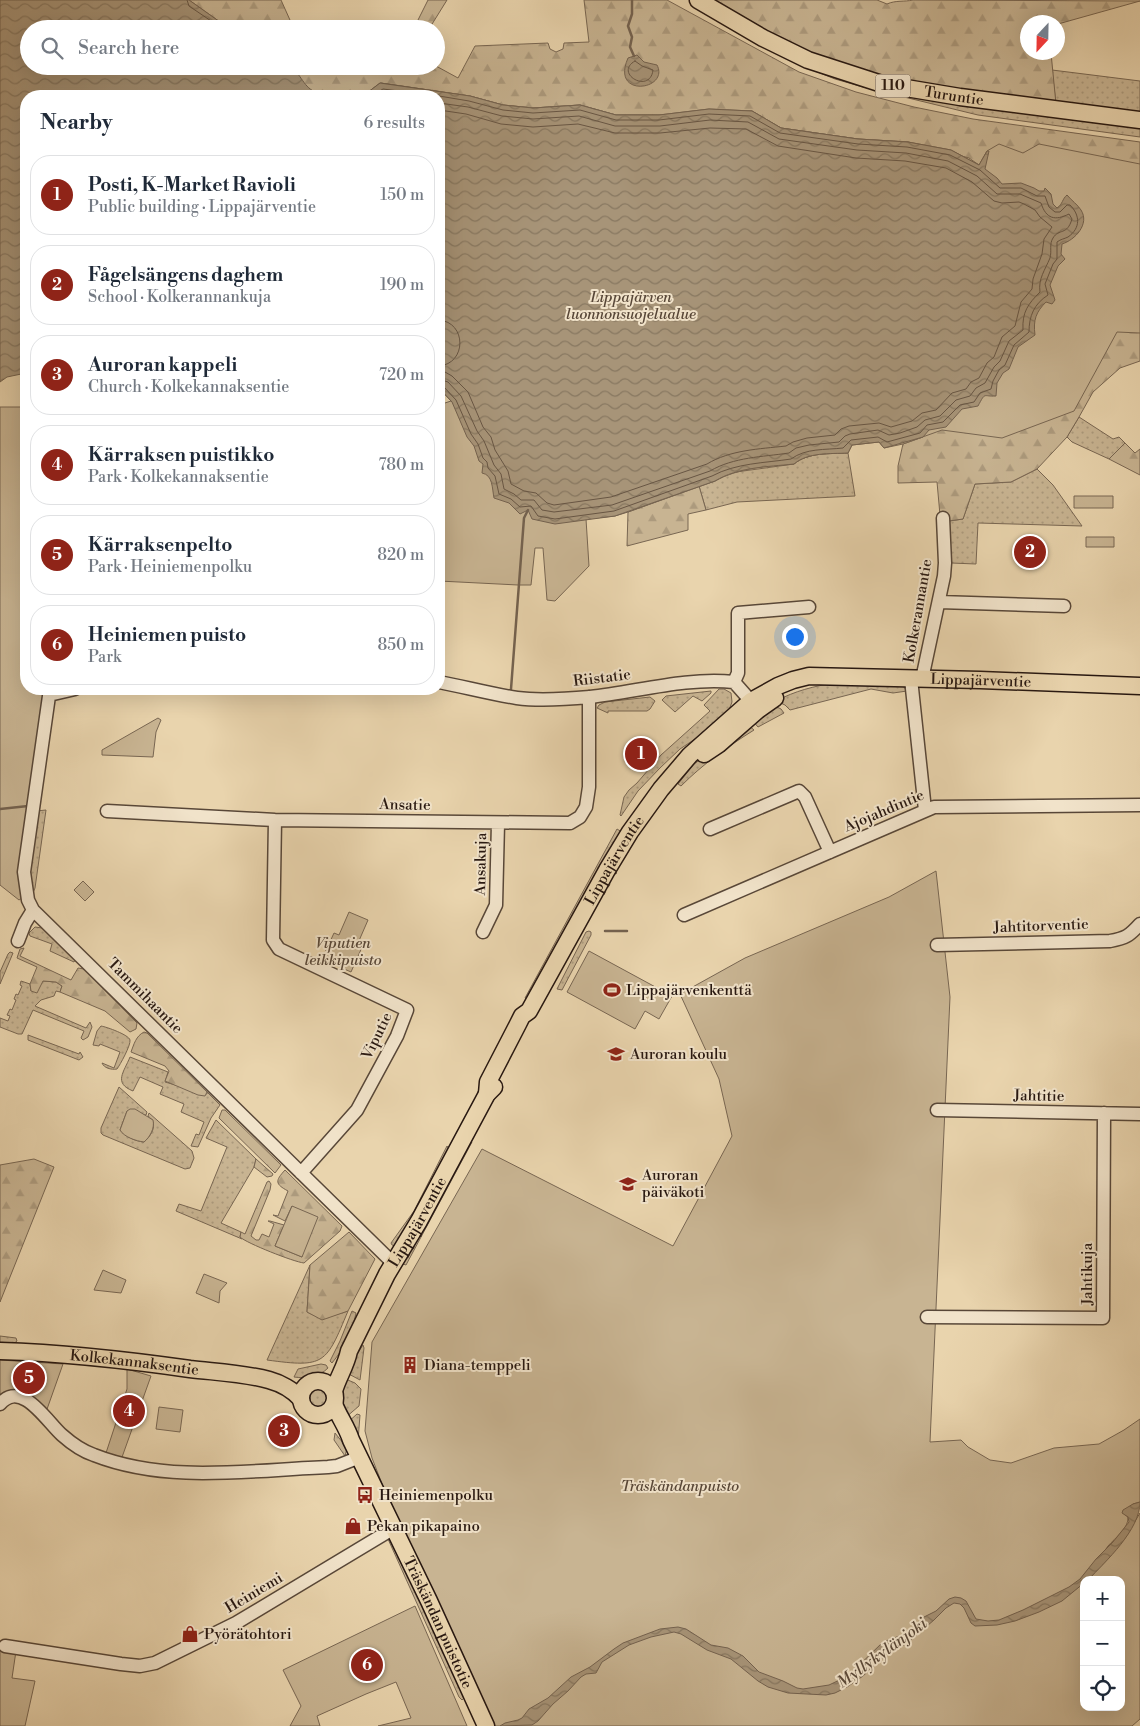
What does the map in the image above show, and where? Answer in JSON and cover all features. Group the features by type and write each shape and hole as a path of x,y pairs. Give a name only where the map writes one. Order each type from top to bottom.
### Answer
{"main road":[{"name":"Turuntie","path":"698,0 763,38 808,60 873,81 960,97 1140,120"},
{"name":"Lippajärventie","path":"301,1399 302,1392 325,1390 336,1382 346,1365 349,1351 393,1263 419,1221 487,1094 488,1082 522,1016 529,1011 630,832 661,789 678,770 719,744 754,706 770,701 823,677 1140,686"},
{"name":"Kolkekannaksentie","path":"0,1350 138,1362 269,1380 296,1393 307,1411 319,1415"},
{"name":"Kolkekannaksentie","path":"269,1380 282,1378 325,1390"},
{"path":"319,1415 326,1412 325,1390"},
{"name":"Träskändan puistotie","path":"325,1390 348,1429 351,1440 484,1722"},
{"name":"Träskändan puistotie","path":"319,1415 329,1419 341,1433 351,1440"}],"street":[{"name":"Kolkerannantie","path":"925,810 916,679 940,602 945,564 943,518"},
{"path":"940,602 1064,606"},
{"path":"754,706 734,682 738,673 738,612 809,607"},
{"name":"Riistatie","path":"445,683 518,698 589,697 661,686 719,680 734,682"},
{"name":"Tammihaantie","path":"49,695 24,872 28,900 33,910 393,1263"},
{"name":"Ansatie","path":"107,811 275,820 570,824 580,817 586,807 589,787 589,697"},
{"path":"710,829 799,791 805,797 830,852"},
{"name":"Ajojahdintie","path":"684,915 925,810 941,806 1140,805"},
{"name":"Viputie","path":"275,820 272,940 279,949 407,1010 397,1036 357,1110 301,1173"},
{"name":"Ansakuja","path":"483,932 496,905 498,823"},
{"path":"18,941 25,923 33,910"},
{"name":"Jahtitorventie","path":"937,945 1110,941 1130,936 1140,924"},
{"name":"Jahtitie","path":"937,1110 1140,1114"},
{"name":"Jahtikuja","path":"926,1317 1103,1318 1104,1114"},
{"path":"0,1404 6,1398 17,1396 25,1399 40,1411 62,1435 92,1455 155,1470 181,1473 328,1468 360,1457"},
{"name":"Heiniemi","path":"4,1646 120,1664 140,1666 155,1663 236,1623 394,1528"}],"green space":[{"path":"189,0 281,0 290,20 217,20"},
{"path":"428,0 447,0 435,20 418,20"},
{"path":"584,0 667,0 799,72 856,92 914,107 973,119 1140,142 1140,361 1120,368 1093,392 1067,437 1037,469 1011,482 975,484 963,519 949,521 940,515 937,482 898,483 898,466 903,444 923,437 979,165 969,158 908,142 858,139 781,128 752,111 616,115 580,105 533,108 503,105 470,96 445,92 445,90 429,90 381,83 372,90 310,90 297,75 445,75 445,71 458,78 475,46 548,43 550,49 556,52 563,49 564,43 589,42"},
{"path":"707,0 877,0 887,4 913,0 1140,1 1065,22 1065,15 1020,15 1020,60 1052,60 1056,104 878,78 785,44"},
{"path":"810,69 1140,126 1140,137 978,115 863,87"},
{"path":"1052,70 1140,81 1140,115 1056,104"},
{"name":"Lippajärven luonnonsuojelualue","path":"380,83 428,90 371,90"},
{"name":"Lippajärven luonnonsuojelualue","path":"445,92 470,96 503,105 533,108 580,105 616,115 659,115 709,109 752,111 781,128 858,139 908,142 951,150 979,165 987,151 999,144 1023,153 1039,144 1140,164 1140,333 1117,332 1074,411 1002,438 942,430 903,444 884,448 879,442 852,445 848,453 812,456 806,457 794,464 743,470 628,512 615,516 586,519 589,566 555,601 547,600 543,548 535,548 531,585 445,581 445,403 451,401 445,394"},
{"path":"0,407 20,407 20,695 45,695 19,880 22,898 19,900 0,885"},
{"path":"1079,417 1113,439 1119,437 1125,443 1109,459 1072,442 1067,437"},
{"path":"1125,443 1135,453 1140,449 1140,475 1109,459"},
{"path":"848,453 855,496 737,502 706,510 699,486 715,481 725,475 794,464 806,457"},
{"path":"1037,469 1053,485 1082,526 978,523 976,564 951,563 949,521 963,519 975,484 1011,482"},
{"path":"699,486 706,510 688,514 688,530 627,546 628,512"},
{"path":"1074,496 1113,496 1113,508 1074,508"},
{"path":"1086,537 1114,537 1114,547 1086,547"},
{"path":"835,683 902,685 907,691 893,693 871,689 790,710 785,705 776,701 805,689"},
{"path":"719,689 724,689 731,693 732,702 729,710 698,737 680,749 660,768 638,791 621,816 624,797 629,790 661,755 710,711 704,705"},
{"path":"711,691 702,701 693,696 675,712 662,700 666,696"},
{"path":"650,697 655,701 647,711 608,711 608,713 597,708 605,702"},
{"path":"775,706 784,713 758,727 752,720"},
{"path":"158,718 161,720 156,732 153,757 102,755 102,750"},
{"path":"747,724 754,730 716,756 681,786 678,784 694,764"},
{"path":"46,810 33,893 28,884 36,811"},
{"path":"617,829 622,832 529,1001 525,998"},
{"name":"Träskändanpuisto","path":"936,871 950,997 930,1442 961,1440 968,1447 990,1460 1011,1463 1054,1448 1099,1444 1140,1419 1140,1502 1133,1504 1123,1513 1128,1517 1128,1521 1121,1533 1107,1548 1102,1565 1125,1538 1140,1513 1140,1719 1132,1726 495,1726 386,1494 372,1458 365,1431 372,1342 482,1149 673,1246 732,1136 719,1079 680,994 745,958 889,897"},
{"path":"83,881 94,892 85,901 74,890"},
{"name":"Viputien leikkipuisto","path":"349,912 368,920 358,943 363,945 351,972 322,959 334,933 339,935"},
{"path":"35,927 42,928 75,960 74,962 50,951 52,944 30,936 29,933"},
{"path":"589,931 591,935 562,990 557,989 586,932"},
{"path":"24,948 20,956 71,980 78,968 84,969 137,1023 136,1029 130,1032 105,1011 60,992 62,986 56,982 43,981 37,993 31,991 30,984 37,967 17,958 20,949"},
{"name":"Lippajärvenkenttä","path":"589,951 672,996 659,1019 645,1011 635,1029 567,992"},
{"path":"10,952 13,953 0,984 0,972"},
{"path":"21,981 30,984 31,991 43,981 56,982 62,986 60,992 56,991 54,996 41,1000 35,1006 86,1028 90,1022 92,1027 88,1037 83,1040 81,1038 84,1031 33,1010 22,1034 0,1027 0,1018 8,1021 10,1016 7,1015 10,1009 12,1010 16,994 18,995 22,986 20,985"},
{"path":"101,1026 122,1034 130,1040 117,1069 108,1068 102,1063 114,1068 120,1052 100,1044 99,1046 93,1045 97,1031"},
{"path":"144,1032 207,1092 205,1096 198,1095 165,1081 169,1071 165,1066 131,1052 137,1038"},
{"path":"28,1035 79,1054 80,1052 83,1057 79,1060 28,1040"},
{"path":"130,1057 168,1072 165,1082 207,1094 207,1092 220,1105 211,1118 198,1147 191,1146 196,1134 199,1135 204,1122 181,1112 184,1104 160,1094 163,1087 140,1077 133,1091 123,1084 123,1072"},
{"path":"119,1087 147,1112 146,1115 127,1111 120,1130 137,1141 144,1142 150,1136 154,1125 148,1116 149,1113 192,1151 194,1158 190,1168 185,1169 101,1133 101,1128"},
{"path":"135,1109 153,1120 152,1132 144,1142 124,1135 120,1130 127,1111"},
{"path":"222,1110 225,1110 281,1165 275,1173 219,1118"},
{"path":"216,1120 256,1159 254,1167 221,1223 241,1232 240,1237 242,1239 176,1211 179,1204 201,1211 227,1147 206,1138"},
{"path":"468,1140 472,1142 406,1265 403,1264 400,1267"},
{"path":"447,1146 451,1151 416,1215 395,1246 392,1245 391,1243 414,1211"},
{"path":"34,1159 54,1167 0,1302 0,1165"},
{"path":"256,1159 273,1174 272,1176 267,1177 254,1167"},
{"path":"285,1170 342,1226 340,1231 304,1263 270,1252 240,1237 241,1232 245,1234 269,1181 271,1184 270,1190 251,1236 256,1240 259,1240 262,1234 269,1237 274,1224 268,1221 284,1225 275,1246 302,1257 292,1206 285,1221 273,1215 278,1216 288,1191 278,1182 279,1177"},
{"path":"292,1206 318,1217 302,1257 275,1246"},
{"path":"349,1232 375,1259 348,1311 322,1320 307,1312 310,1265"},
{"path":"310,1265 307,1312 322,1319 348,1311 341,1329 328,1352 312,1362 267,1360"},
{"path":"103,1270 126,1280 121,1293 94,1290"},
{"path":"204,1274 227,1283 220,1291 219,1303 196,1293"},
{"path":"352,1311 356,1313 350,1333 341,1351 332,1363 330,1361"},
{"path":"0,1336 16,1338 17,1341 12,1345 0,1344"},
{"path":"363,1345 364,1348 360,1380 345,1372"},
{"path":"0,1360 63,1364 46,1412 0,1397"},
{"path":"321,1364 326,1365 328,1368 317,1375 304,1378 294,1377 298,1369"},
{"path":"127,1369 151,1376 121,1460 105,1456 127,1389"},
{"path":"343,1378 355,1383 361,1389 359,1406 345,1418 340,1398"},
{"path":"318,1388 325,1391 328,1398 325,1405 318,1408 311,1405 308,1398 311,1391"},
{"path":"159,1407 183,1410 180,1432 156,1429"},
{"path":"357,1414 360,1415 358,1441 347,1423"},
{"path":"335,1433 347,1448 345,1456 334,1440"},
{"path":"388,1539 393,1540 465,1697 462,1700 459,1697"},
{"path":"415,1606 467,1726 378,1726 411,1718 396,1682 317,1716 320,1726 290,1726 301,1706 283,1670"},
{"path":"0,1646 16,1651 12,1678 35,1681 25,1726 0,1726"}],"water":[{"path":"0,0 189,0 217,20 20,20 20,75 299,75 312,90 20,90 20,374 7,377 0,382"},
{"path":"637,55 644,62 657,65 659,74 649,85 633,85 627,80 625,71 628,58"},
{"name":"Lippajärven luonnonsuojelualue","path":"380,83 428,90 371,90"},
{"name":"Lippajärven luonnonsuojelualue","path":"445,92 470,96 503,105 533,108 580,105 616,115 659,115 709,109 752,111 781,128 858,139 908,142 951,150 979,165 987,151 989,151 985,169 1002,184 1021,183 1039,191 1044,191 1045,188 1051,194 1053,204 1057,208 1067,195 1078,206 1083,215 1084,221 1080,231 1072,239 1062,244 1061,254 1065,259 1058,266 1050,285 1055,300 1052,304 1046,302 1040,309 1034,325 1035,335 1018,347 1009,369 1003,373 997,383 996,396 985,396 978,406 962,409 946,427 929,430 923,437 884,448 879,442 852,445 848,453 812,456 806,457 794,464 743,470 615,516 555,524 532,519 528,510 520,514 509,503 494,498 490,479 486,474 482,473 483,464 479,461 474,446 467,437 452,402 445,394"},
{"path":"1140,1502 1139,1513 1121,1544 1092,1576 1082,1576 1129,1522 1128,1517 1122,1513 1123,1510"},
{"name":"Myllykylänjoki","path":"1080,1579 1080,1586 1062,1601 1015,1621 997,1625 975,1626 971,1623 964,1608 960,1604 954,1603 906,1644 888,1653 863,1676 847,1687 826,1695 788,1693 768,1687 731,1659 707,1650 681,1634 674,1632 651,1637 629,1645 602,1662 596,1673 586,1674 581,1677 532,1725 500,1726 522,1718 529,1709 548,1698 571,1677 590,1667 623,1643 660,1629 678,1627 686,1629 711,1645 728,1648 743,1656 759,1672 803,1689 829,1685 848,1676 883,1642 905,1634 949,1599 955,1597 966,1601 976,1619 999,1620 1069,1587"}],"waterway":[{"path":"632,0 632,14 628,26 632,37 630,47 634,56"},
{"path":"511,689 524,518 528,510"},
{"path":"0,809 28,806"},
{"path":"605,931 627,931"}],"place":[{"name":"Fågelsängens daghem","path":"1030,552"},
{"name":"Posti, K-Market Ravioli","path":"641,754"},
{"name":"Lippajärvenkenttä","path":"612,990"},
{"name":"Auroran koulu","path":"616,1054"},
{"name":"Auroran päiväkoti","path":"628,1184"},
{"name":"Diana-temppeli","path":"410,1365"},
{"name":"Kärraksenpelto","path":"29,1378"},
{"name":"Kärraksen puistikko","path":"129,1411"},
{"name":"Auroran kappeli","path":"284,1431"},
{"name":"Heiniemenpolku","path":"365,1495"},
{"name":"Pekan pikapaino","path":"353,1526"},
{"name":"Pyörätohtori","path":"190,1634"},
{"name":"Heiniemen puisto","path":"367,1665"}]}
